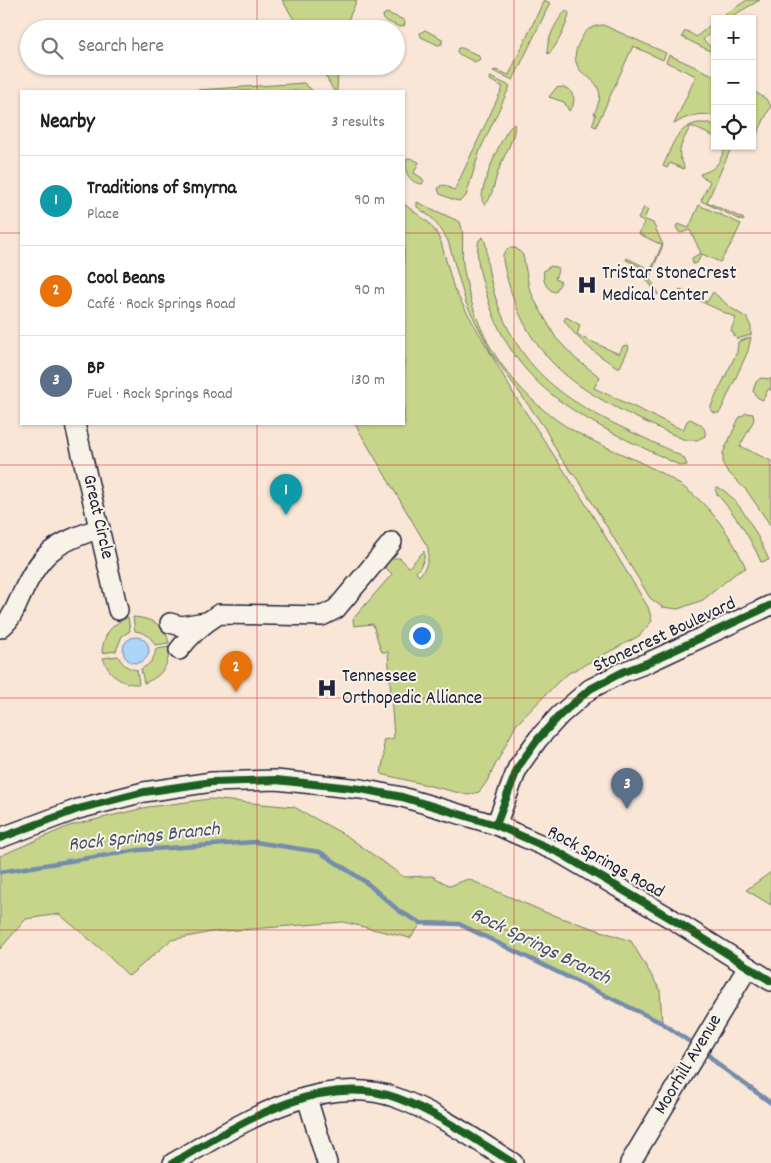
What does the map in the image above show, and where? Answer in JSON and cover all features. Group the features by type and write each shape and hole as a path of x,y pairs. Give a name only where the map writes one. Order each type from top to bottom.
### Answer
{"street":[{"name":"Great Circle","path":"75,425 118,610"},
{"path":"0,628 8,622 14,613 28,581 44,555 68,539 100,528"},
{"path":"179,650 206,622 219,614 322,616 336,609 392,542"},
{"name":"Stonecrest Boulevard","path":"496,825 518,767 549,727 590,689 623,672 647,663 771,605"},
{"path":"170,623 181,626 206,622"},
{"name":"Rock Springs Road","path":"0,838 78,809 144,792 212,782 276,780 356,788 402,797 496,825 560,853 771,980"},
{"name":"Moorhill Avenue","path":"630,1163 748,967"},
{"path":"173,1163 243,1122 273,1108 335,1092 364,1091 395,1097 426,1110 513,1163"},
{"path":"307,1098 327,1163"}],"green space":[{"path":"282,0 357,0 348,20 294,20"},
{"path":"544,0 550,3 513,80 493,71 496,70 509,75"},
{"path":"747,0 760,0 734,15 724,15"},
{"path":"566,11 569,13 564,29 555,47 548,54 548,44 552,31"},
{"path":"387,13 404,20 384,20 383,15"},
{"path":"711,24 711,32 703,40 711,47 710,51 682,37 684,32 687,31 696,37"},
{"path":"603,25 666,53 663,60 633,46 596,127 592,125 599,101 599,91 595,83 577,66 575,57 579,44 587,30"},
{"path":"425,30 442,39 442,44 438,45 421,37 420,33"},
{"path":"458,48 478,55 480,59 475,62 459,54 457,52"},
{"path":"669,55 711,74 711,115 704,114 694,116 674,124 696,76 666,62"},
{"path":"325,75 338,75 337,90 333,90"},
{"path":"490,77 510,86 480,150 466,196 460,201 454,200 440,194 438,189 444,185 455,189 503,87 490,80"},
{"path":"304,83 312,90 197,90"},
{"path":"563,87 570,90 574,98 573,106 569,111 564,102 549,97 556,88"},
{"path":"756,93 766,99 771,106 756,136"},
{"path":"698,123 710,123 711,135 691,126 680,149 680,157 684,169 670,163 667,168 663,166 675,139 684,129 690,126"},
{"path":"514,124 512,140 499,169 490,198 485,205 482,200 489,170 499,146"},
{"path":"724,150 730,150 707,202 744,219 743,221 701,201 710,181 700,174 711,170"},
{"path":"410,158 419,162 414,173 422,178 424,181 422,184 410,179 408,176 406,163 407,159"},
{"path":"417,202 460,222 466,279 478,322 500,362 523,391 547,413 565,425 587,438 643,463 682,486 702,503 719,522 734,544 746,568 736,573 703,600 678,609 662,607 650,598 581,484 560,457 544,427 492,354 466,303 448,241 432,218 417,207"},
{"path":"405,205 428,222 436,232 441,242 454,289 515,396 582,498 648,607 652,621 639,636 569,673 558,682 516,725 486,783 479,792 468,795 381,774 384,756 383,740 394,738 388,652 382,652 373,624 354,626 353,619 392,574 384,566 390,558 400,558 409,567 424,551 424,560 416,572 419,576 428,560 428,548 356,425 405,425"},
{"path":"699,205 741,224 720,262 702,254 697,263 693,264 692,258 701,253 690,230 681,233 676,226 678,224 689,228"},
{"path":"644,207 648,210 644,219 653,223 663,245 649,278 658,295 641,272 643,268 626,260 627,258 651,270 662,245 639,234 644,222 638,219"},
{"path":"483,237 486,243 490,279 502,315 517,344 534,367 554,386 576,402 679,455 684,458 687,465 681,466 590,420 563,403 539,383 518,359 500,331 479,268 477,254 479,240"},
{"path":"509,248 516,248 523,255 529,287 556,338 576,359 600,377 594,388 683,430 690,419 703,427 705,436 697,440 685,440 620,410 592,394 567,376 546,356 528,330 514,299 503,261 503,254"},
{"path":"551,266 559,268 555,279 561,282 554,292 546,286 543,277 544,270"},
{"path":"680,290 707,302 713,292 731,308 747,318 751,327 751,335 737,339 731,330 736,318"},
{"path":"566,317 580,325 577,335 619,354 623,346 628,345 629,348 620,367 602,357 581,341 564,320"},
{"path":"751,337 748,351 721,410 719,413 714,413 711,406 737,352 738,342"},
{"path":"761,378 771,379 771,390 768,389 763,400 758,398 753,391 756,382"},
{"path":"746,413 753,414 754,420 740,446 771,461 771,526 747,491 727,471 723,464 723,453 739,418"},
{"path":"717,487 725,491 740,508 754,530 769,560 761,562 742,526 717,494 715,489"},
{"path":"128,617 130,631 122,636 116,651 102,653 104,640 109,630"},
{"path":"133,617 156,623 164,631 169,643 155,645 147,635 135,631"},
{"path":"170,647 168,660 160,674 144,683 141,669 152,661 156,649"},
{"path":"118,656 126,666 137,670 139,684 121,681 112,674 103,658"},
{"path":"210,799 294,807 347,836 404,877 432,876 450,886 468,879 547,913 631,941 660,990 662,1023 459,924 422,923 410,938 343,922 212,932 171,940 129,976 101,949 59,914 26,919 0,949 0,856 69,826 148,807"},
{"path":"771,872 771,905 746,890"}],"water":[{"path":"136,637 145,641 149,650 145,659 136,663 127,659 123,650 127,641"}],"waterway":[{"name":"Rock Springs Branch","path":"0,872 139,850 255,842 320,852 367,883 399,911 421,923 459,924 662,1023 696,1046"},
{"name":"Rock Springs Branch","path":"703,1050 720,1066 771,1103"}],"cycle path":[{"path":"496,825 518,767 538,739 560,715 590,689 623,672 647,663 771,605"},
{"path":"0,838 78,809 144,792 212,782 276,780 361,789 402,797 496,825 560,853 672,919 771,981"},
{"path":"173,1163 224,1133 280,1106 338,1091 368,1091 397,1098 412,1104 427,1111 513,1163"}],"place":[{"name":"TriStar StoneCrest Medical Center","path":"587,285"},
{"name":"Traditions of Smyrna","path":"286,515"},
{"name":"Tennessee Orthopedic Alliance","path":"327,688"},
{"name":"Cool Beans","path":"236,692"},
{"name":"BP","path":"627,809"}]}
